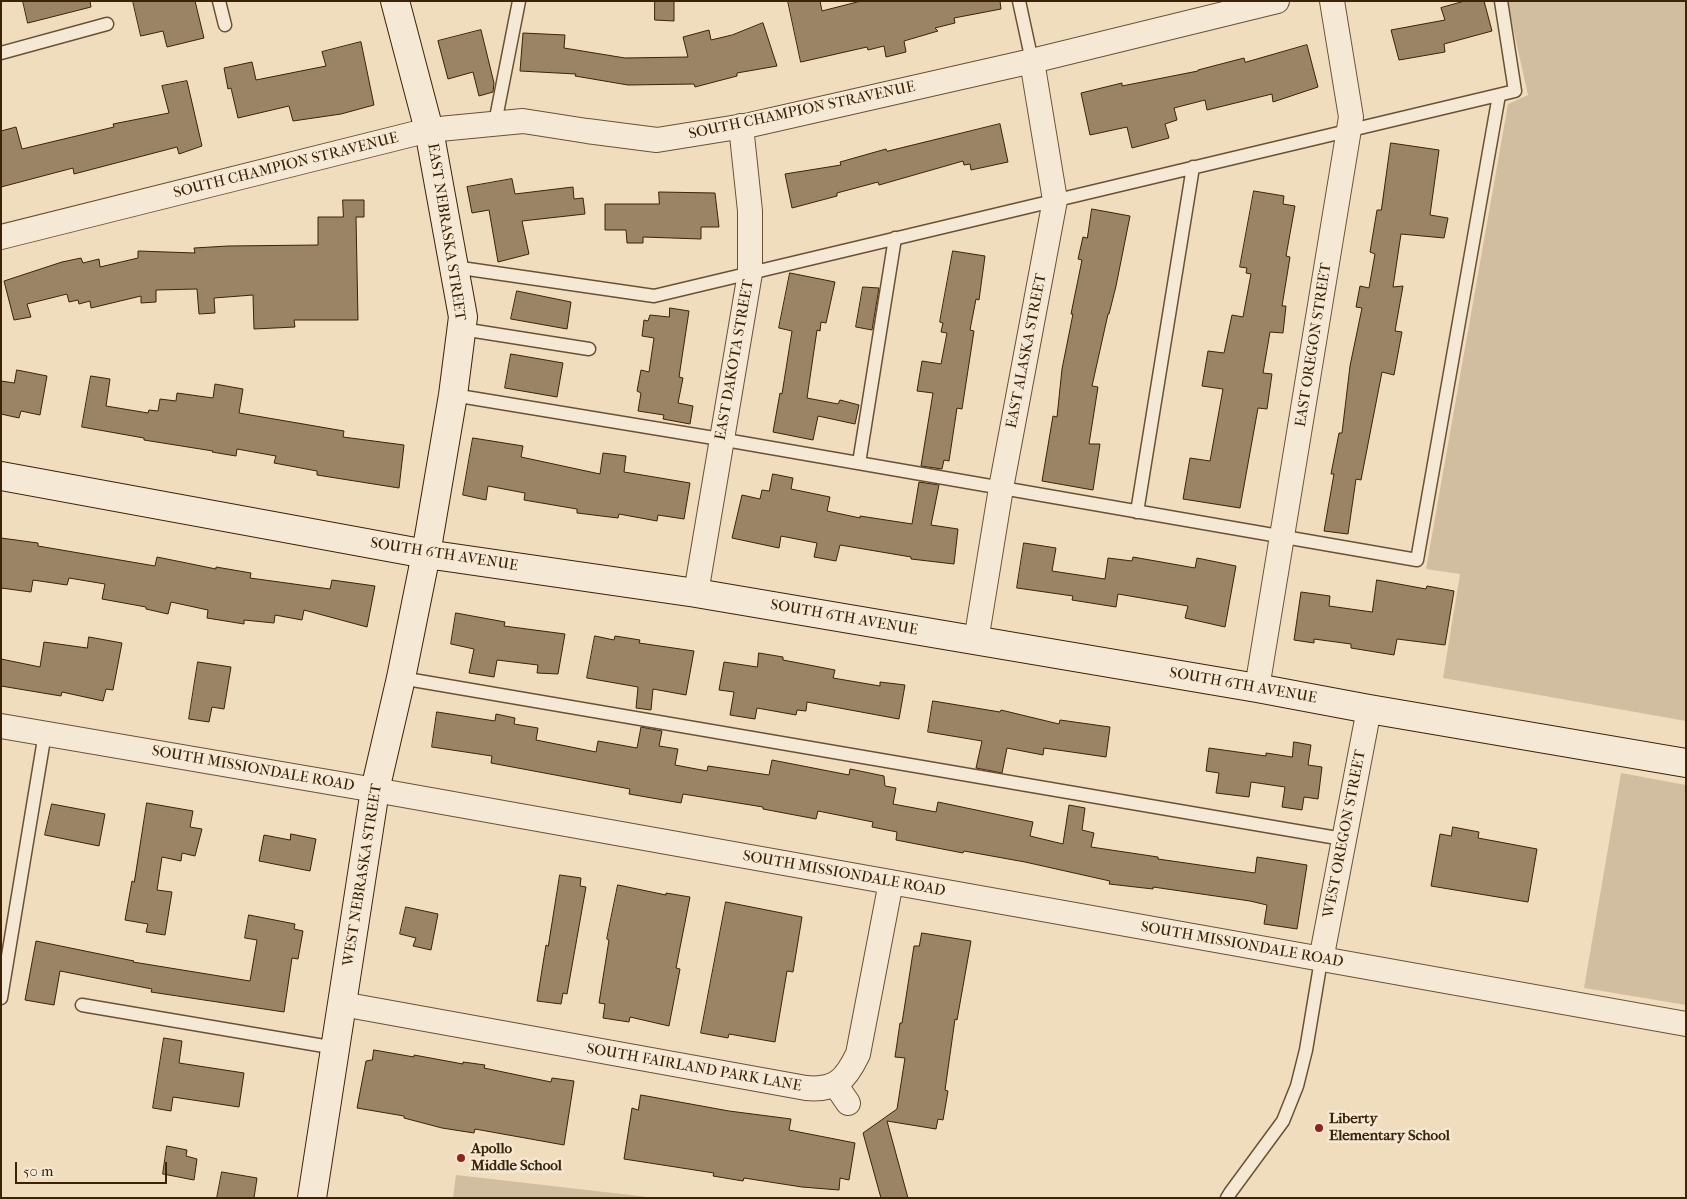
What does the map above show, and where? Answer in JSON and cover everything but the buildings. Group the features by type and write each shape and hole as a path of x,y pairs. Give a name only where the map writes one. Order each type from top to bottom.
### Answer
{"street":[{"name":"SOUTH CHAMPION STRAVENUE","path":"1,237 429,130 523,121 657,140 741,126 1032,61 1277,1"},
{"name":"EAST OREGON STREET","path":"1257,688 1351,117 1332,1"},
{"name":"EAST NEBRASKA STREET","path":"398,3 429,130 464,317 426,554"},
{"name":"EAST ALASKA STREET","path":"976,641 1001,488 1055,200 1032,61"},
{"name":"EAST DAKOTA STREET","path":"696,593 750,273 750,210 741,126"},
{"name":"SOUTH 6TH AVENUE","path":"1,476 426,554 696,593 1686,763"},
{"name":"WEST NEBRASKA STREET","path":"312,1198 375,790 401,678 426,554"},
{"name":"WEST OREGON STREET","path":"1321,960 1369,709"},
{"name":"SOUTH MISSIONDALE ROAD","path":"1,726 375,790 1686,1024"},
{"name":"SOUTH FAIRLAND PARK LANE","path":"342,1004 806,1088 826,1088 842,1094 842,1079 858,1054 891,882"}],"lane":[{"path":"219,1 225,25"},
{"path":"495,123 519,1"},
{"path":"1019,1 1032,61"},
{"path":"454,267 654,296 1515,91 1501,1"},
{"path":"1,54 107,24"},
{"path":"452,395 859,463 1417,560 1499,95"},
{"path":"1137,512 1193,167"},
{"path":"859,463 895,238"},
{"path":"462,330 589,348"},
{"path":"401,678 1343,839"},
{"path":"1,998 45,733"},
{"path":"1227,1198 1283,1121 1297,1086 1306,1050 1321,960"},
{"path":"82,1005 336,1048"}],"shaded area":[{"path":"1507,1 1686,1 1686,721 1443,678 1460,574 1426,569 1508,104 1528,95"},
{"path":"1621,773 1686,785 1686,1005 1584,988"},
{"path":"456,1175 648,1197 648,1198 453,1198"}],"place":[{"name":"Liberty Elementary School","path":"1319,1128"},
{"name":"Apollo Middle School","path":"461,1158"}]}
